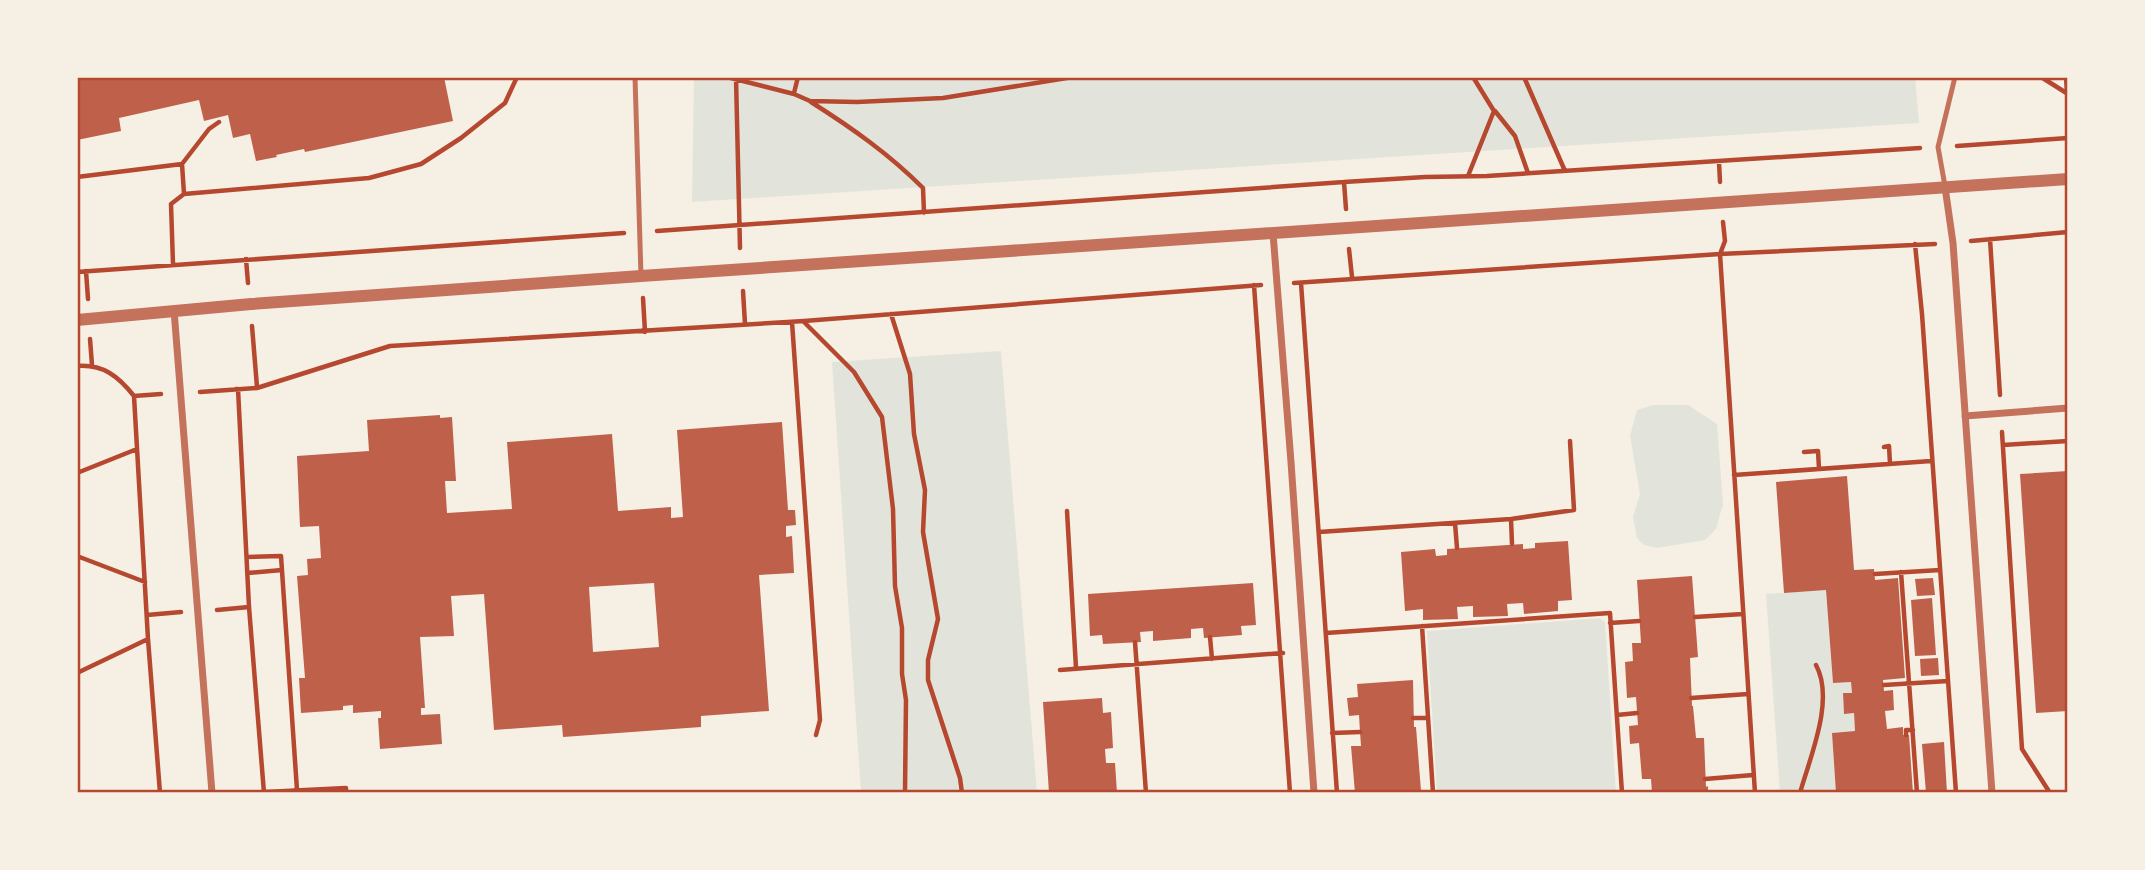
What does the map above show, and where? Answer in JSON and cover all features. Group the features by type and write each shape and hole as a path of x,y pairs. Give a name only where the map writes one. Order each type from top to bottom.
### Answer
{"street":[{"path":"77,320 174,310 641,276 2068,179"},
{"path":"1945,186 1953,243 1992,793"},
{"path":"1273,233 1314,793"},
{"path":"174,310 212,793"},
{"path":"1965,416 2068,408"}],"lane":[{"path":"635,77 641,276"},
{"path":"1945,186 1938,147 1955,77"}],"path":[{"path":"173,264 171,204 184,194 369,178 421,164 461,138 505,103 517,77"},
{"path":"727,77 794,94 810,101 860,133 895,160 923,188 924,213"},
{"path":"794,94 798,77"},
{"path":"810,101 943,98 1073,77"},
{"path":"1473,77 1494,111 1515,136 1528,173"},
{"path":"1524,77 1566,171"},
{"path":"2041,77 2067,93"},
{"path":"2066,77 2068,106"},
{"path":"736,78 738,226 745,324"},
{"path":"1468,176 1494,111"},
{"path":"184,194 182,164 209,129 219,122"},
{"path":"77,272 1344,182 1719,162 2068,138"},
{"path":"1719,162 1725,241 1720,254 1755,793"},
{"path":"77,177 182,164"},
{"path":"182,393 257,388 390,346 645,332 1254,285 1720,254 1953,243 2068,232"},
{"path":"1990,239 2022,749 2050,793"},
{"path":"1915,244 1956,793"},
{"path":"641,276 645,332"},
{"path":"1301,283 1337,793"},
{"path":"1254,285 1290,793"},
{"path":"891,314 910,374 914,434 925,490 923,532 938,619 928,660 928,680 960,778 962,793"},
{"path":"804,321 854,372 882,417 893,509 895,586 902,628 902,674 906,700 905,793"},
{"path":"792,322 820,720 816,735"},
{"path":"77,366 92,365 120,378 134,396 160,793"},
{"path":"238,389 264,792 346,788 346,793"},
{"path":"1319,532 1511,519 1574,510 1570,441"},
{"path":"2003,445 2068,441"},
{"path":"1884,447 1889,446 1890,464"},
{"path":"77,473 137,449"},
{"path":"1804,452 1818,451 1819,469"},
{"path":"1734,475 1931,461"},
{"path":"1067,511 1076,668"},
{"path":"1511,519 1513,544"},
{"path":"1455,523 1457,548"},
{"path":"77,556 145,582"},
{"path":"247,558 281,556 297,790"},
{"path":"1875,574 1940,569"},
{"path":"248,573 282,570"},
{"path":"1901,572 1917,793"},
{"path":"1326,632 1610,613 1622,793"},
{"path":"1695,617 1743,614"},
{"path":"1611,623 1640,621"},
{"path":"1422,626 1433,793"},
{"path":"1210,637 1212,659"},
{"path":"77,673 148,639"},
{"path":"1135,642 1146,793"},
{"path":"1060,670 1304,652"},
{"path":"1800,793 1822,713 1822,684 1816,665"},
{"path":"1884,685 1948,681"},
{"path":"1691,698 1748,694"},
{"path":"1617,715 1637,713"},
{"path":"1413,718 1428,718"},
{"path":"1906,735 1906,730 1913,730"},
{"path":"1332,733 1360,732"},
{"path":"1705,779 1754,775"}],"shaded area":[{"path":"694,77 1915,77 1919,123 692,202"},
{"path":"1001,351 1037,793 861,793 832,362"},
{"path":"1653,405 1688,405 1717,424 1723,504 1716,529 1705,540 1657,548 1644,545 1637,538 1633,517 1640,494 1630,436 1637,410"},
{"path":"1826,590 1833,683 1851,682 1852,693 1843,694 1844,713 1854,713 1855,731 1832,733 1836,793 1780,793 1766,594"},
{"path":"1600,618 1605,622 1616,793 1437,793 1427,631"}],"building":[{"path":"77,77 444,77 453,121 305,152 304,149 256,161 250,134 233,138 228,115 204,121 199,100 119,118 121,131 77,140"},
{"path":"440,415 440,418 452,417 456,481 445,481 447,513 512,509 507,442 612,434 618,511 671,507 671,518 683,517 677,430 782,422 788,510 795,510 796,525 786,526 786,537 792,536 794,573 759,575 769,711 701,716 701,727 563,737 562,725 494,730 484,594 451,596 454,636 420,637 425,708 421,708 421,715 440,714 442,744 380,749 378,718 381,718 381,711 353,713 353,705 343,706 343,710 301,713 299,678 305,678 297,576 308,575 307,559 321,558 319,526 300,527 297,456 369,451 367,420","holes":["654,583 659,647 593,652 589,587"]},
{"path":"2068,471 2068,711 2036,713 2020,474"},
{"path":"1847,476 1854,570 1874,569 1875,580 1898,578 1905,678 1883,680 1884,691 1893,690 1894,710 1885,711 1887,729 1903,727 1903,735 1909,735 1913,793 1836,793 1832,733 1855,731 1854,713 1844,714 1843,693 1852,693 1851,682 1833,683 1826,590 1784,593 1776,482"},
{"path":"1568,541 1572,600 1558,601 1558,611 1524,614 1523,603 1507,604 1508,616 1473,617 1473,606 1457,607 1458,619 1423,620 1423,609 1405,611 1401,552 1435,549 1436,556 1447,555 1447,549 1523,544 1523,549 1535,548 1535,543"},
{"path":"1692,576 1698,657 1690,658 1692,706 1696,738 1704,738 1708,793 1652,793 1651,779 1642,779 1639,743 1630,744 1629,726 1638,725 1636,697 1627,698 1625,662 1633,661 1632,643 1641,643 1637,580"},
{"path":"1933,578 1935,595 1917,596 1915,579"},
{"path":"1253,583 1256,625 1241,626 1242,635 1204,638 1203,628 1191,629 1191,638 1153,641 1153,631 1140,632 1141,642 1103,644 1102,635 1090,636 1088,594"},
{"path":"1932,598 1936,655 1915,656 1911,600"},
{"path":"1938,658 1939,675 1921,676 1920,659"},
{"path":"1413,680 1414,727 1421,791 1355,793 1351,746 1361,746 1359,715 1349,716 1347,698 1358,697 1357,684"},
{"path":"1102,698 1103,713 1111,712 1113,748 1105,749 1106,763 1115,763 1117,793 1049,793 1043,702"},
{"path":"1944,742 1947,793 1926,793 1922,744"}]}
